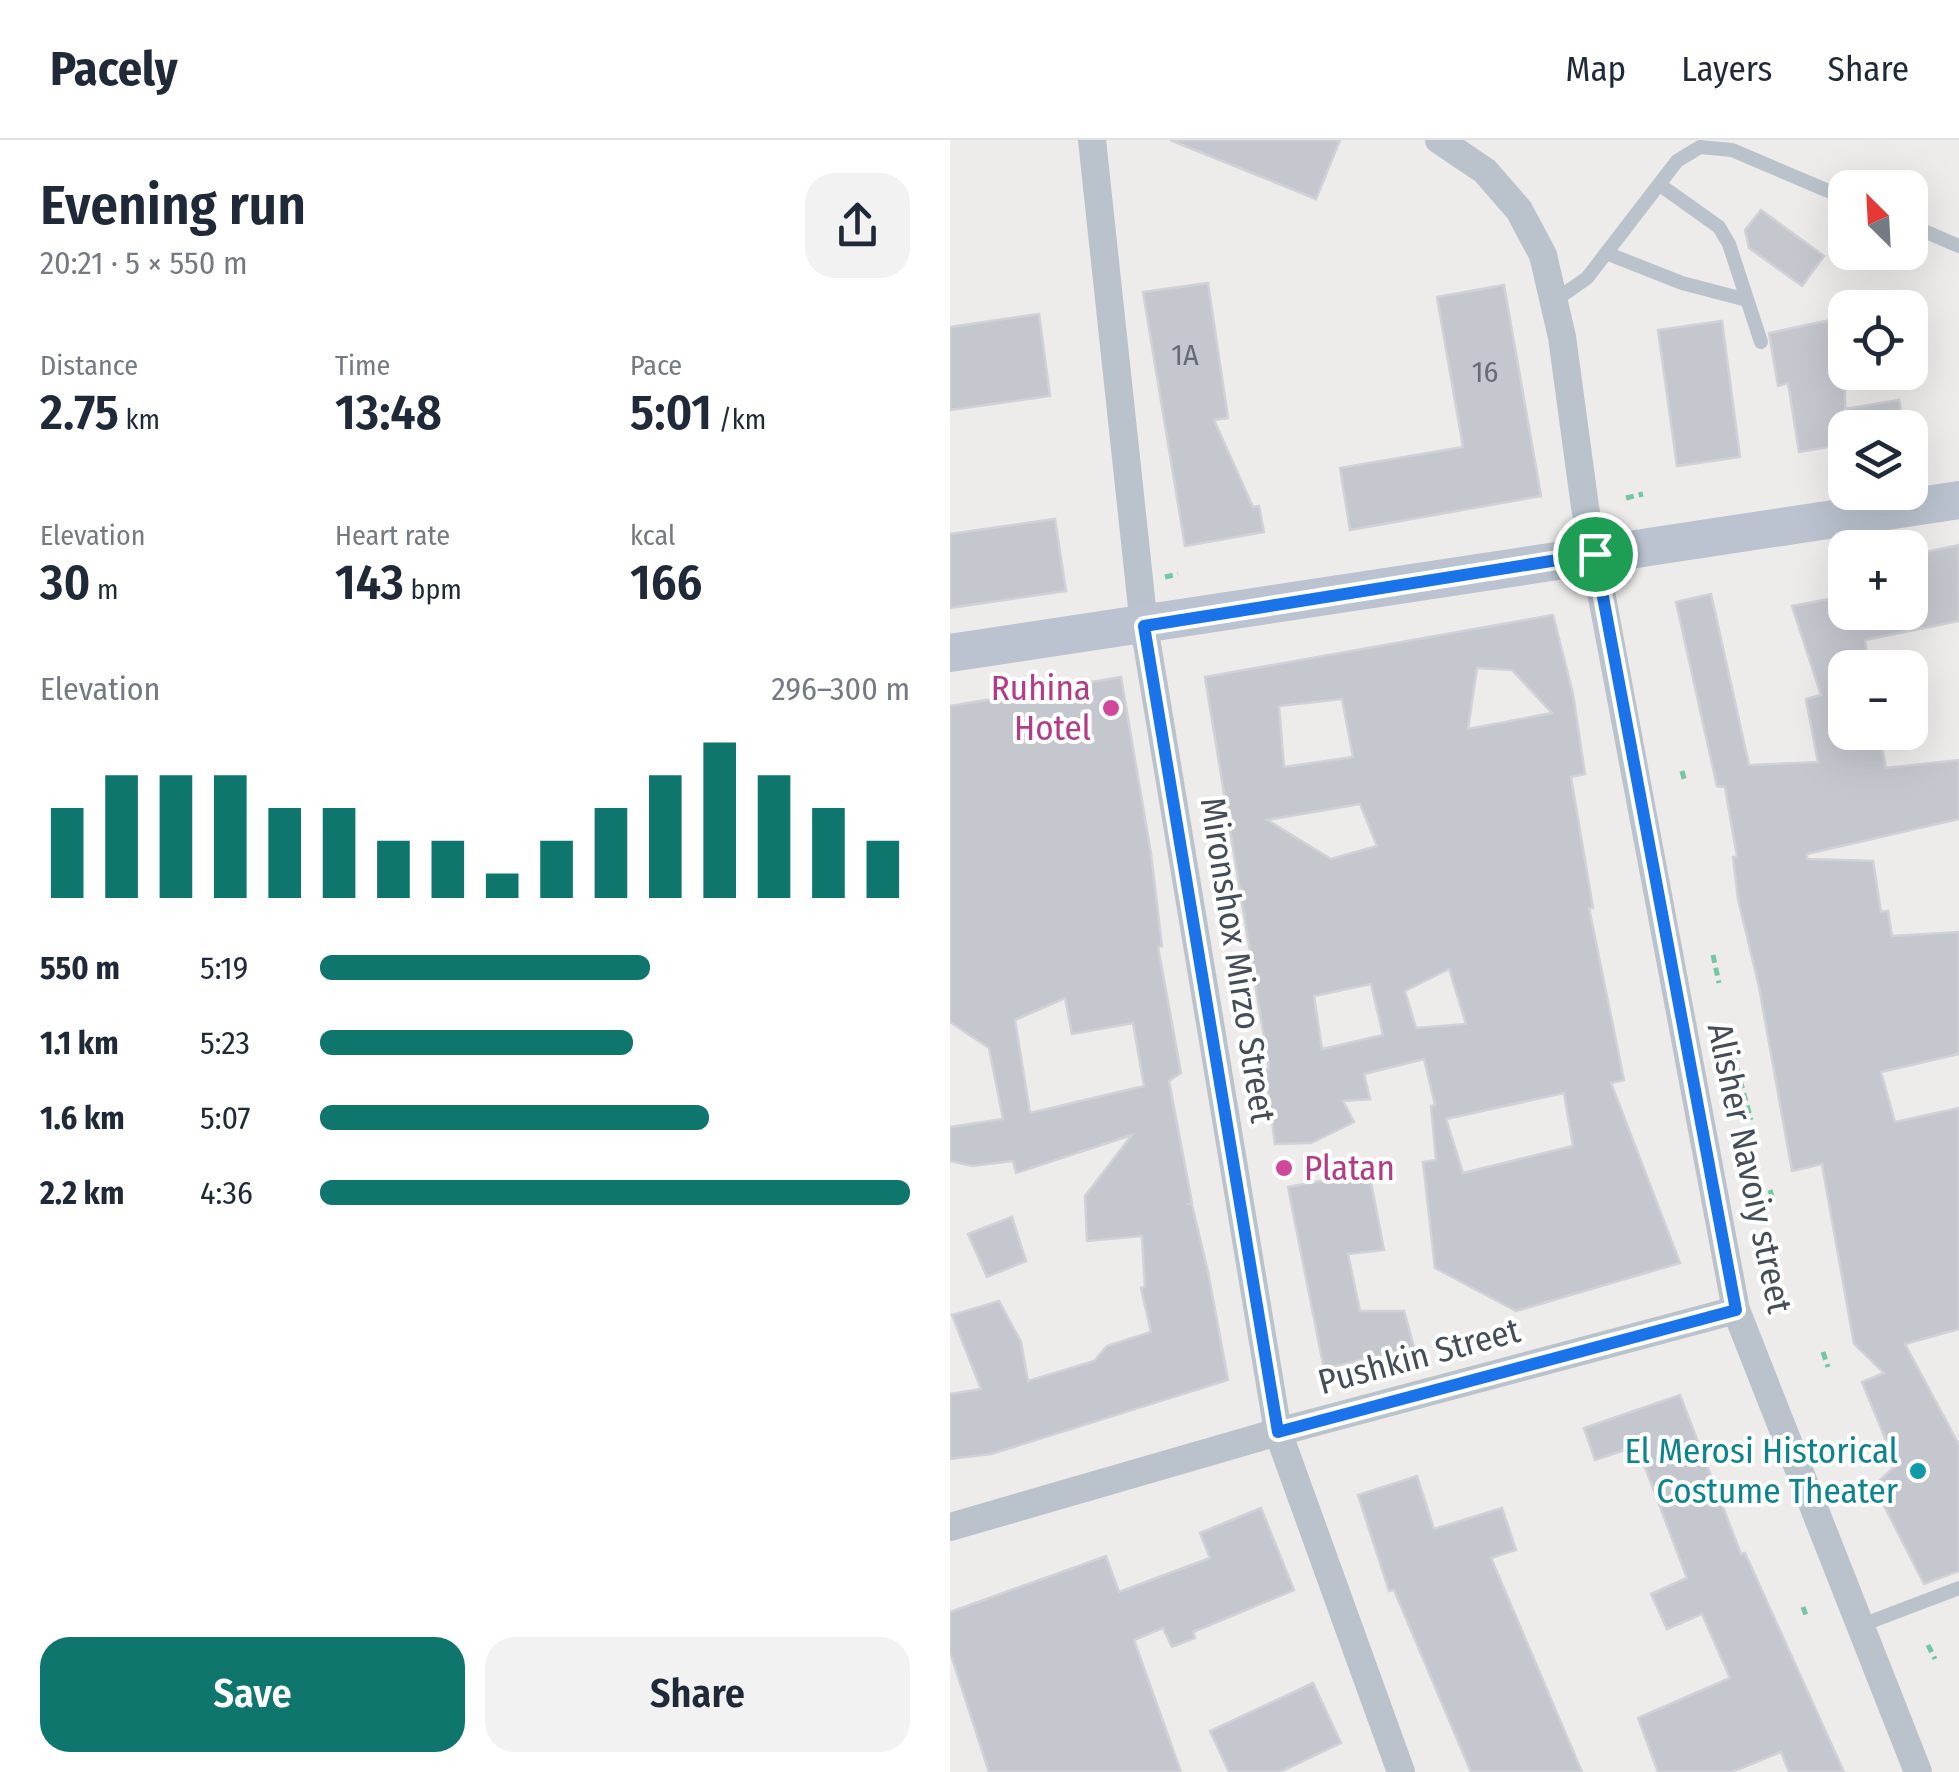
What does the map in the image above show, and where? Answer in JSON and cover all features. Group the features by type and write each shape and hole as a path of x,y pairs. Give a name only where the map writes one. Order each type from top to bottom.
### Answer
{"main road":[{"path":"950,653 1959,500"}],"street":[{"name":"Mironshox Mirzo Street","path":"1092,140 1144,626 1278,1432 1401,1772"},
{"name":"Alisher Navoiy street","path":"1441,141 1485,171 1519,210 1542,256 1554,302 1595,554 1736,1310 1918,1772"},
{"name":"Pushkin Street","path":"950,1527 1278,1432 1736,1310"}],"lane":[{"path":"1554,302 1586,278 1688,151 1716,146 1828,191"},
{"path":"1660,185 1719,226 1729,244 1761,342"},
{"path":"1928,233 1959,246"},
{"path":"1606,253 1682,282 1748,300"},
{"path":"1862,1624 1959,1588"}],"path":[{"path":"1626,498 1643,494"},
{"path":"1682,771 1684,782"},
{"path":"1713,955 1719,983"},
{"path":"1730,1043 1752,1120"},
{"path":"1770,1190 1774,1200"},
{"path":"1823,1352 1828,1367"},
{"path":"1803,1607 1807,1618"},
{"path":"1928,1645 1935,1659"}],"building":[{"path":"1170,140 1340,140 1316,199"},
{"path":"1761,210 1824,256 1802,286 1749,248 1745,230"},
{"path":"1208,283 1228,418 1214,420 1253,507 1259,506 1264,532 1185,546 1143,292"},
{"path":"1504,285 1541,496 1350,530 1340,468 1463,447 1437,297"},
{"path":"1039,314 1050,396 950,410 950,327"},
{"path":"1722,321 1740,457 1677,466 1658,330"},
{"path":"1828,321 1828,390 1845,390 1845,409 1899,400 1901,410 1828,410 1828,447 1799,452 1788,383 1778,386 1769,333"},
{"path":"1055,519 1066,591 950,608 950,534"},
{"path":"1959,545 1959,621 1928,627 1928,551"},
{"path":"1711,594 1749,765 1818,762 1806,699 1821,695 1792,606 1828,599 1828,630 1914,630 1865,640 1867,650 1828,650 1828,750 1882,750 1886,768 1959,760 1959,819 1807,854 1807,859 1873,861 1881,912 1888,911 1892,936 1959,932 1959,1054 1881,1072 1895,1122 1959,1108 1959,1329 1905,1344 1959,1445 1959,1571 1924,1584 1874,1486 1896,1465 1862,1382 1884,1373 1854,1344 1822,1164 1792,1171 1759,987 1738,899 1733,857 1737,857 1725,787 1717,786 1676,602"},
{"path":"1553,615 1573,694 1585,774 1571,777 1593,908 1589,908 1624,1080 1611,1083 1680,1263 1516,1311 1435,1268 1423,1162 1436,1160 1431,1106 1435,1105 1424,1059 1364,1074 1370,1099 1343,1101 1354,1122 1311,1143 1275,1144 1265,1070 1269,1068 1205,677","holes":["1477,668 1512,670 1552,713 1468,729","1342,699 1353,757 1284,767 1279,706","1360,804 1377,846 1331,859 1267,820","1449,969 1466,1024 1416,1028 1405,991","1371,984 1383,1035 1322,1049 1314,996","1564,1093 1573,1146 1463,1173 1446,1119"]},
{"path":"1121,677 1151,854 1162,946 1158,947 1181,1073 1169,1081 1192,1203 1189,1204 1208,1272 1228,1380 991,1454 950,1459 950,1394 981,1389 952,1315 999,1301 1021,1342 1028,1381 1094,1361 1107,1346 1151,1332 1141,1288 1145,1287 1142,1236 1087,1241 1085,1196 1132,1135 1016,1173 1013,1161 972,1166 950,1161 950,1127 1003,1119 989,1048 950,1022 950,706","holes":["1065,998 1072,1034 1133,1023 1144,1086 1030,1113 1015,1020"]},
{"path":"1369,1172 1384,1250 1348,1254 1360,1311 1404,1311 1414,1347 1324,1369 1288,1187"},
{"path":"1012,1217 1026,1261 987,1277 968,1234"},
{"path":"1680,1395 1741,1554 1745,1553 1844,1772 1789,1772 1781,1752 1732,1772 1658,1772 1638,1718 1730,1678 1702,1614 1667,1629 1651,1594 1687,1578 1637,1446 1595,1460 1584,1428"},
{"path":"1417,1476 1434,1529 1502,1508 1516,1550 1491,1558 1582,1772 1471,1772 1394,1590 1389,1591 1358,1495"},
{"path":"1261,1508 1294,1590 1193,1632 1195,1638 1172,1647 1163,1628 1134,1640 1181,1772 989,1772 950,1652 950,1612 1106,1556 1119,1592 1210,1558 1200,1533"},
{"path":"1313,1683 1341,1743 1280,1772 1229,1772 1210,1731"}],"place":[{"name":"Ruhina Hotel","path":"1111,708"},
{"name":"Platan","path":"1284,1168"},
{"name":"El Merosi Historical Costume Theater","path":"1918,1471"}],"route":[{"path":"1595,554 1736,1310 1278,1432 1144,626 1595,554"}]}
